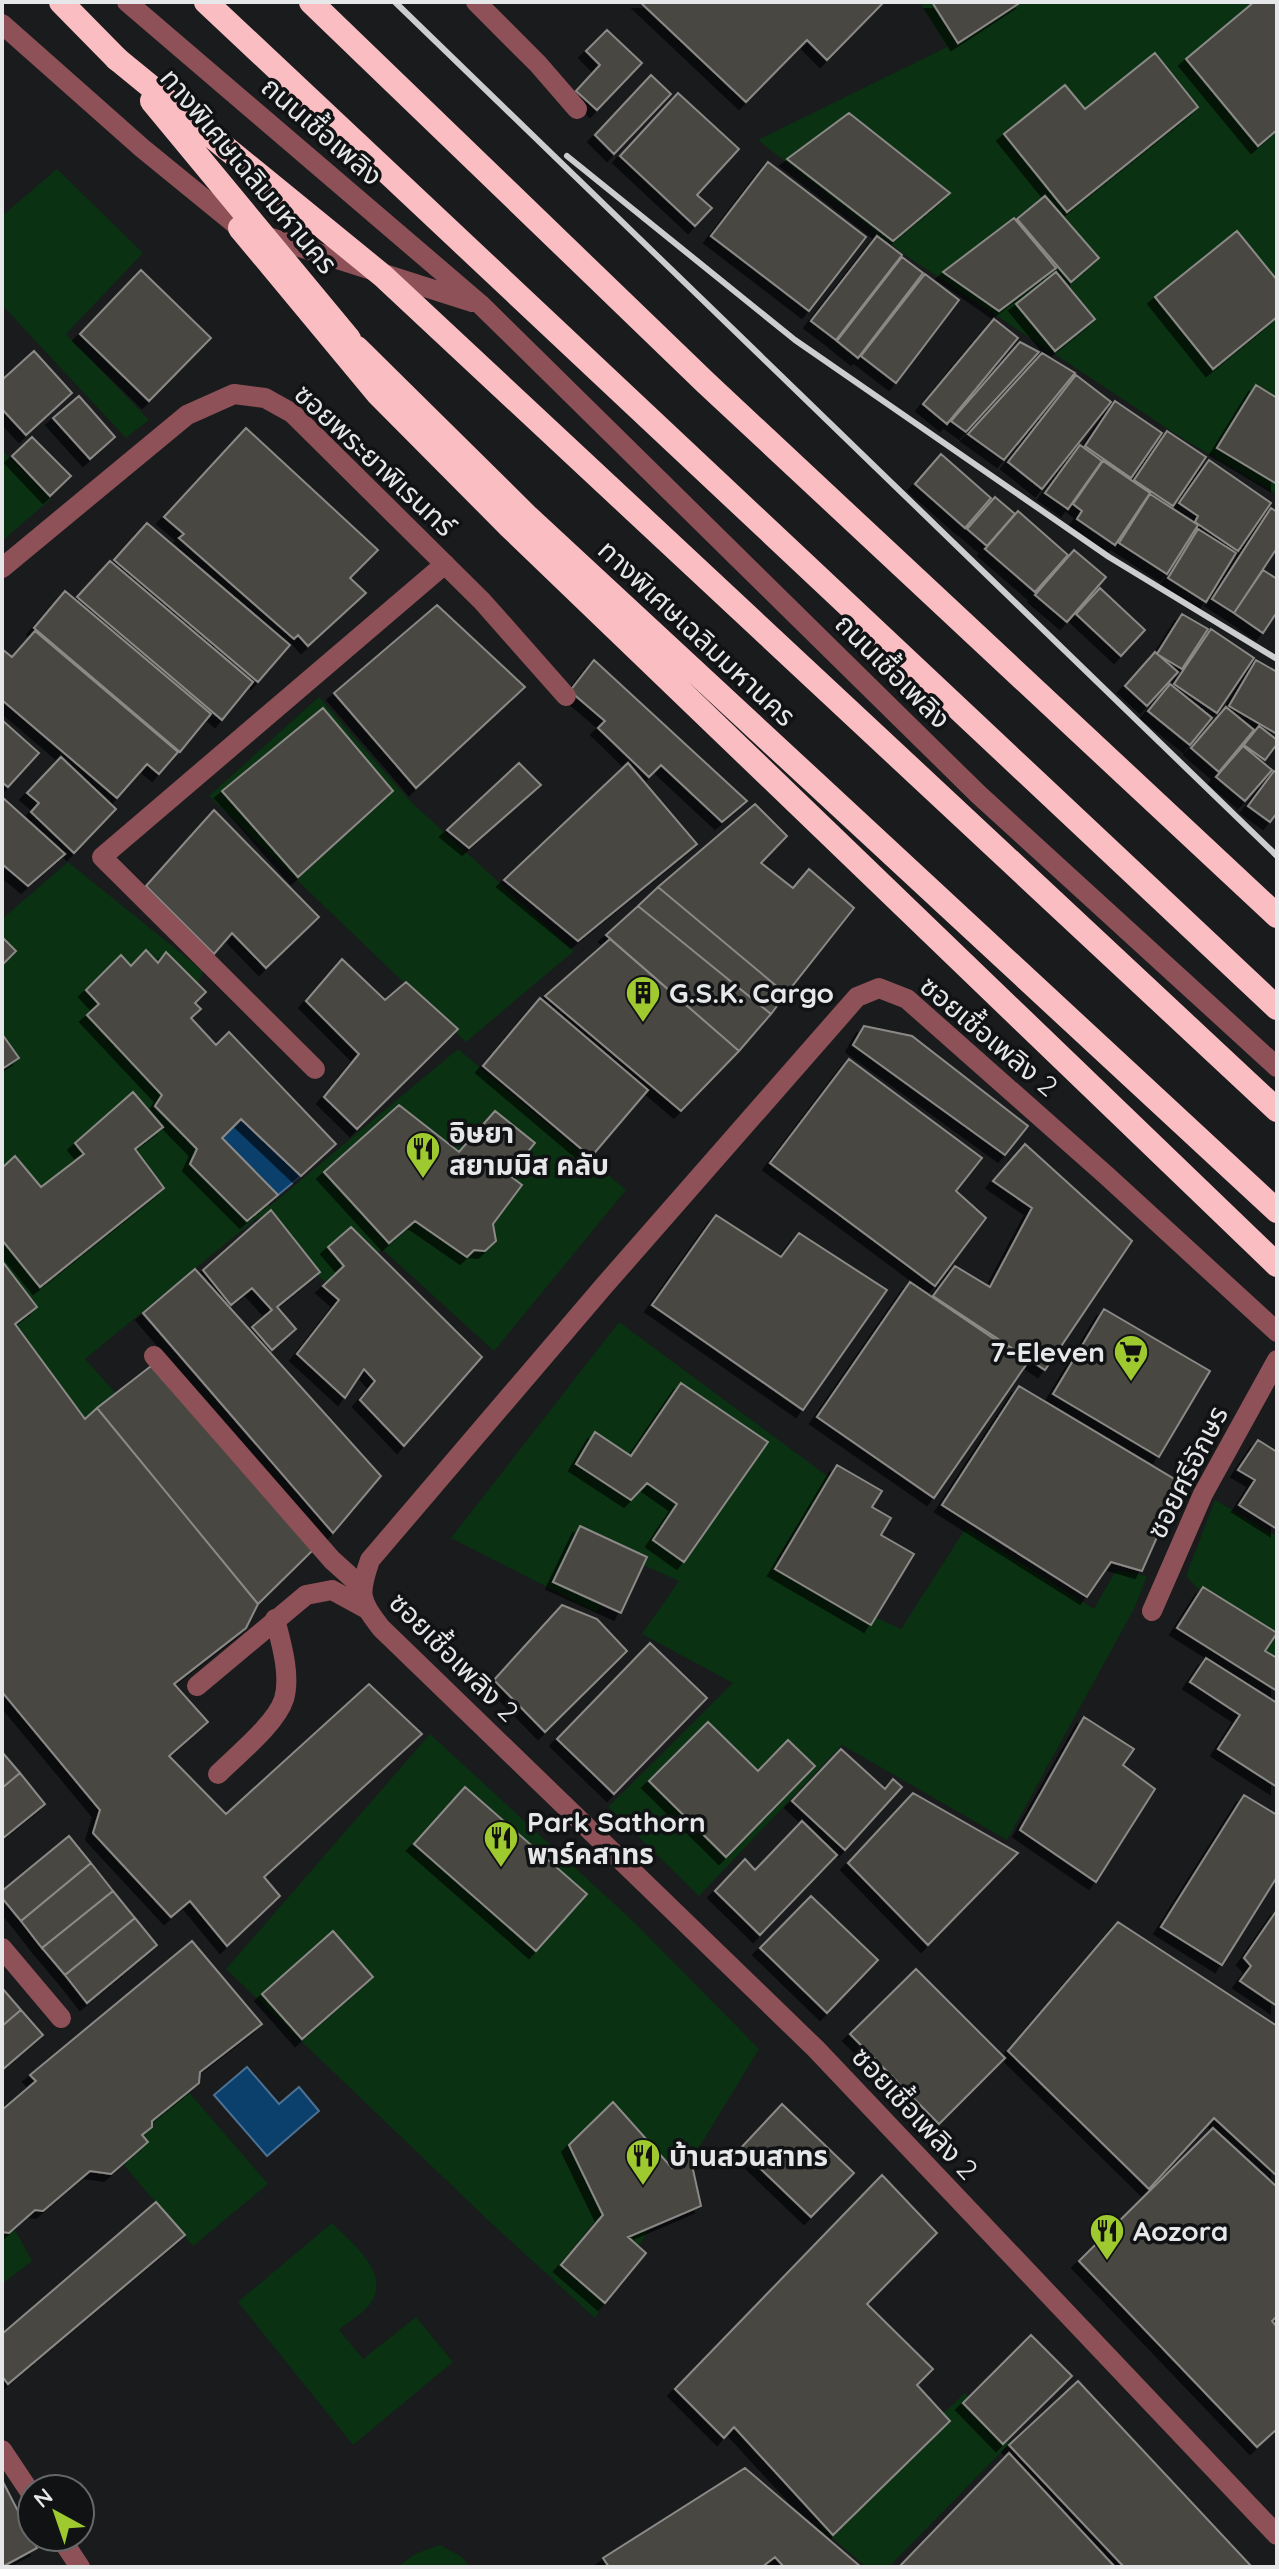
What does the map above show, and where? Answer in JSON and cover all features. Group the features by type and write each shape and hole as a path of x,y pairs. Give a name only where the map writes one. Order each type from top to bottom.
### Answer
{"highway":[{"name":"ทางพิเศษเฉลิมมหานคร","path":"61,2 117,59 349,339 415,406 539,527 1277,1211"},
{"path":"206,2 1277,1008"},
{"path":"311,2 706,383 1277,916"},
{"name":"ทางพิเศษเฉลิมมหานคร","path":"117,59 383,276 1277,1110"},
{"path":"240,228 378,394 509,526 1277,1265"}],"street":[{"name":"ถนนเชื้อเพลิง","path":"127,2 480,304 978,794 1277,1067"},
{"path":"476,2 538,64 577,109"},
{"name":"ถนนเชื้อเพลิง","path":"2,24 142,148 240,228 480,304"},
{"name":"ซอยพระยาพิเรนทร์","path":"2,568 187,415 234,394 265,398 292,413 445,564 566,696"},
{"path":"315,1069 102,857 445,564"},
{"name":"ซอยเชื้อเพลิง 2","path":"1277,1332 907,999 879,988 857,997 603,1287 370,1560 361,1586 365,1608 381,1628 816,2049 1277,2535"},
{"path":"154,1356 332,1560 361,1586"},
{"name":"ซอยศรีอักษร","path":"1152,1611 1203,1494 1277,1360"},
{"path":"197,1686 306,1595 332,1590 365,1608"},
{"path":"218,1774 264,1730 284,1699 285,1661 275,1619"},
{"path":"2,1948 61,2018"},
{"path":"2,2450 17,2473"}],"green space":[{"path":"920,2 1277,2 1277,494 1177,435 905,255 758,140 947,47"},
{"path":"57,169 143,253 66,334 149,420 126,438 2,305 2,216"},
{"path":"2,450 51,499 2,541"},
{"path":"319,697 410,801 574,951 466,1042 209,796"},
{"path":"68,862 203,971 170,1055 215,1145 270,1206 458,1049 626,1190 494,1351 382,1249 333,1290 258,1217 85,1359 122,1400 82,1428 2,1328 2,919"},
{"path":"619,1322 830,1478 777,1559 867,1613 901,1629 966,1528 1094,1609 1116,1570 1147,1576 1134,1609 1007,1840 842,1745 699,1896 608,1807 733,1683 642,1634 679,1581 632,1560 596,1612 451,1538"},
{"path":"1215,1500 1277,1536 1277,1671 1186,1576"},
{"path":"430,1734 636,1924 759,2049 595,2318 491,2223 226,1969"},
{"path":"179,2081 268,2184 193,2246 111,2150"},
{"path":"2,2206 32,2261 2,2284"},
{"path":"332,2223 366,2258 376,2279 372,2301 362,2313 339,2330 363,2359 416,2317 453,2362 353,2445 238,2302"},
{"path":"965,2393 1010,2443 889,2567 866,2567 821,2528"},
{"path":"440,2545 462,2557 470,2567 397,2567 417,2553"}],"water":[{"path":"241,1119 301,1176 278,1195 222,1138"},
{"path":"247,2067 279,2104 299,2087 319,2111 267,2156 214,2095"}],"building":[{"path":"640,2 884,2 827,60 807,40 746,102"},
{"path":"932,2 1021,2 958,43"},
{"path":"1254,2 1277,2 1277,130 1258,146 1186,59"},
{"path":"607,30 642,63 597,110 576,91 600,65 586,51"},
{"path":"1155,53 1198,107 1067,212 1004,134 1065,85 1085,109"},
{"path":"651,75 671,94 614,154 595,135"},
{"path":"678,93 739,149 697,195 712,208 695,226 620,156"},
{"path":"849,113 950,193 893,241 787,159"},
{"path":"768,162 866,237 809,311 711,236"},
{"path":"1045,196 1099,258 1071,282 1017,219"},
{"path":"1014,218 1056,268 999,311 943,272"},
{"path":"1237,231 1277,280 1277,317 1213,369 1155,297"},
{"path":"877,236 902,255 836,340 811,321"},
{"path":"902,257 923,273 858,358 837,341"},
{"path":"141,270 211,338 149,401 80,334"},
{"path":"1056,272 1095,319 1055,351 1016,304"},
{"path":"925,274 959,300 896,383 861,356"},
{"path":"994,319 1018,338 947,424 923,404"},
{"path":"1020,342 1039,352 966,432 951,421"},
{"path":"34,351 72,393 26,435 2,409 2,380"},
{"path":"1042,353 1075,373 1004,460 968,434"},
{"path":"1076,375 1111,402 1042,489 1008,462"},
{"path":"1256,385 1277,398 1277,484 1217,448"},
{"path":"79,396 115,437 90,459 53,418"},
{"path":"1115,401 1162,433 1131,478 1085,446"},
{"path":"246,428 378,550 350,578 366,593 308,646 298,635 294,639 179,538 184,534 164,517"},
{"path":"1167,431 1206,457 1173,506 1134,480"},
{"path":"32,437 71,476 50,496 12,456"},
{"path":"1080,445 1102,461 1068,509 1045,493"},
{"path":"941,454 991,498 965,528 915,484"},
{"path":"1209,460 1271,503 1238,551 1195,522 1198,516 1179,503"},
{"path":"1103,461 1150,493 1115,545 1077,519 1082,511 1073,504"},
{"path":"1150,494 1198,525 1167,574 1119,543"},
{"path":"995,497 1015,514 987,546 967,529"},
{"path":"1271,508 1277,512 1277,548 1234,613 1212,599"},
{"path":"1018,511 1068,555 1035,592 985,549"},
{"path":"147,523 290,645 258,682 114,560"},
{"path":"1198,529 1236,553 1206,602 1168,578"},
{"path":"1074,550 1106,577 1067,622 1035,595"},
{"path":"110,561 253,682 222,720 77,597"},
{"path":"1263,570 1277,579 1277,612 1263,633 1234,613"},
{"path":"1100,588 1145,630 1121,656 1076,614"},
{"path":"65,591 211,714 180,752 34,628"},
{"path":"437,605 525,687 416,788 334,693"},
{"path":"1182,614 1208,629 1182,669 1157,654"},
{"path":"1211,629 1254,658 1217,713 1174,684"},
{"path":"35,631 178,752 159,774 147,764 117,798 2,700 2,649 12,657"},
{"path":"1155,652 1178,672 1147,706 1125,686"},
{"path":"594,660 747,801 722,822 661,765 649,777 598,728 605,721 570,691"},
{"path":"1256,660 1277,672 1277,734 1229,706"},
{"path":"1170,684 1212,718 1190,745 1148,711"},
{"path":"1226,707 1254,730 1219,772 1191,748"},
{"path":"323,708 393,791 298,877 222,791"},
{"path":"2,720 39,753 8,787 2,782"},
{"path":"1259,726 1277,740 1265,760 1244,745"},
{"path":"1243,746 1272,770 1245,801 1216,777"},
{"path":"61,757 116,809 74,853 31,812 39,803 27,793"},
{"path":"519,763 541,785 469,848 447,830"},
{"path":"628,763 697,844 578,941 504,880"},
{"path":"1274,771 1277,773 1277,813 1270,822 1248,806"},
{"path":"2,797 65,854 28,886 2,864"},
{"path":"755,804 787,836 761,863 793,888 809,869 854,908 786,994 658,887"},
{"path":"214,810 319,917 266,968 232,933 214,954 146,886"},
{"path":"658,887 786,994 771,1014 638,906"},
{"path":"638,906 771,1014 739,1051 606,935"},
{"path":"2,937 16,951 2,965"},
{"name":"G.S.K. Cargo","path":"610,939 739,1051 681,1111 545,996"},
{"path":"146,950 158,963 166,952 206,992 195,1003 201,1009 191,1018 216,1045 229,1032 336,1144 301,1176 241,1119 222,1138 278,1195 247,1221 190,1164 197,1149 155,1106 162,1095 87,1015 99,1004 86,990 121,955 131,966"},
{"path":"342,959 385,1000 406,982 458,1029 357,1129 324,1097 359,1054 306,1001"},
{"path":"540,998 648,1090 591,1157 483,1066"},
{"path":"864,1026 912,1036 1028,1126 1005,1155 853,1045"},
{"path":"2,1034 19,1058 2,1069"},
{"path":"849,1059 982,1158 956,1191 986,1218 935,1286 770,1163"},
{"path":"133,1092 163,1127 135,1149 164,1188 40,1287 2,1240 2,1168 15,1156 41,1187 84,1154 75,1143"},
{"name":"อิษยา สยามมิส คลับ","path":"399,1105 459,1152 495,1111 535,1143 509,1175 522,1185 493,1224 496,1241 485,1251 474,1250 467,1257 415,1221 389,1243 324,1172"},
{"path":"1025,1144 1132,1241 1045,1370 933,1296 955,1266 990,1287 1032,1208 993,1181"},
{"path":"271,1210 320,1272 277,1307 296,1329 272,1350 252,1327 272,1310 252,1288 231,1305 203,1270"},
{"path":"716,1215 781,1257 799,1233 887,1290 803,1410 652,1305"},
{"path":"351,1227 482,1357 404,1446 360,1400 375,1381 364,1369 345,1398 297,1354 339,1300 323,1286 344,1266 328,1247"},
{"path":"2,1261 37,1307 15,1324 85,1419 97,1408 258,1604 246,1628 174,1684 208,1722 169,1756 226,1814 369,1684 422,1734 264,1877 280,1896 227,1946 190,1901 171,1917 93,1833 100,1810 2,1692"},
{"path":"195,1269 381,1476 333,1533 143,1313"},
{"path":"910,1282 1028,1362 934,1498 817,1417"},
{"name":"7-Eleven","path":"1104,1309 1210,1371 1159,1457 1053,1394"},
{"path":"151,1366 313,1550 258,1604 97,1408"},
{"path":"681,1383 768,1442 684,1562 653,1540 677,1504 647,1483 631,1500 576,1464 595,1432 631,1456"},
{"path":"1019,1386 1181,1483 1142,1571 1111,1562 1087,1597 942,1505"},
{"path":"1258,1440 1277,1452 1277,1529 1239,1505 1255,1480 1238,1470"},
{"path":"837,1465 882,1491 872,1507 891,1518 881,1535 914,1554 871,1625 775,1569"},
{"path":"580,1526 647,1557 621,1613 553,1582"},
{"path":"1203,1587 1277,1633 1265,1651 1277,1658 1277,1691 1177,1628"},
{"path":"562,1605 597,1619 627,1651 545,1732 494,1680"},
{"path":"650,1643 707,1698 614,1794 557,1739"},
{"path":"1206,1658 1277,1703 1277,1787 1218,1749 1240,1715 1190,1682"},
{"path":"1084,1717 1134,1749 1123,1765 1155,1789 1096,1882 1020,1830"},
{"path":"708,1722 758,1771 788,1740 815,1766 726,1857 649,1781"},
{"path":"841,1749 885,1789 893,1779 902,1787 845,1850 792,1801"},
{"path":"2,1752 20,1773 2,1788"},
{"path":"20,1773 45,1804 2,1839 2,1788"},
{"name":"Park Sathorn พาร์คสาทร","path":"465,1787 587,1894 536,1951 414,1844"},
{"path":"913,1793 1018,1853 928,1945 848,1863"},
{"path":"1244,1795 1277,1815 1277,1877 1222,1965 1161,1927"},
{"path":"802,1821 837,1855 760,1935 715,1891 745,1859 755,1870"},
{"path":"69,1836 91,1863 21,1921 2,1898 2,1891"},
{"path":"91,1863 113,1891 42,1948 21,1921"},
{"path":"113,1891 135,1918 65,1975 42,1948"},
{"path":"811,1896 878,1960 827,2013 760,1948"},
{"path":"1277,1910 1277,2006 1240,1981 1251,1966 1244,1958"},
{"path":"135,1918 157,1945 87,2003 65,1975"},
{"path":"1118,1922 1277,2026 1277,2176 1214,2118 1149,2189 1008,2051"},
{"path":"333,1931 373,1977 302,2039 262,1994"},
{"path":"192,1941 262,2024 200,2072 199,2083 152,2121 152,2127 142,2135 148,2142 111,2174 90,2171 43,2211 35,2210 9,2233 2,2232 2,2110 36,2081 30,2075"},
{"path":"916,1969 1005,2058 939,2124 850,2034"},
{"path":"2,1988 21,2010 2,2026"},
{"path":"21,2010 43,2035 2,2070 2,2026"},
{"name":"บ้านสวนสาทร","path":"613,2102 672,2168 690,2156 701,2206 628,2237 646,2253 605,2303 561,2265 603,2215 569,2145"},
{"path":"782,2104 854,2173 811,2217 740,2149"},
{"path":"1213,2128 1277,2187 1277,2316 1272,2321 1277,2327 1277,2429 1257,2447 1079,2261"},
{"path":"882,2175 937,2233 867,2304 933,2369 917,2385 950,2421 833,2535 734,2427 724,2438 675,2389"},
{"path":"156,2202 185,2235 8,2384 2,2376 2,2334"},
{"path":"1031,2335 1072,2376 1003,2444 963,2403"},
{"path":"1078,2381 1252,2567 1124,2567 1009,2445"},
{"path":"1009,2453 1115,2567 900,2566"},
{"path":"745,2468 861,2567 784,2567 775,2557 762,2567 609,2567 603,2558"},
{"path":"2,2480 16,2507 16,2553 28,2553 2,2567"}],"railway":[{"path":"395,2 1277,856"},
{"path":"567,156 795,340 1109,557 1277,659"}],"place":[{"name":"G.S.K. Cargo","path":"643,1024"},
{"name":"อิษยา สยามมิส คลับ","path":"423,1180"},
{"name":"7-Eleven","path":"1131,1383"},
{"name":"Park Sathorn พาร์คสาทร","path":"501,1869"},
{"name":"บ้านสวนสาทร","path":"643,2187"},
{"name":"Aozora","path":"1107,2262"}]}
